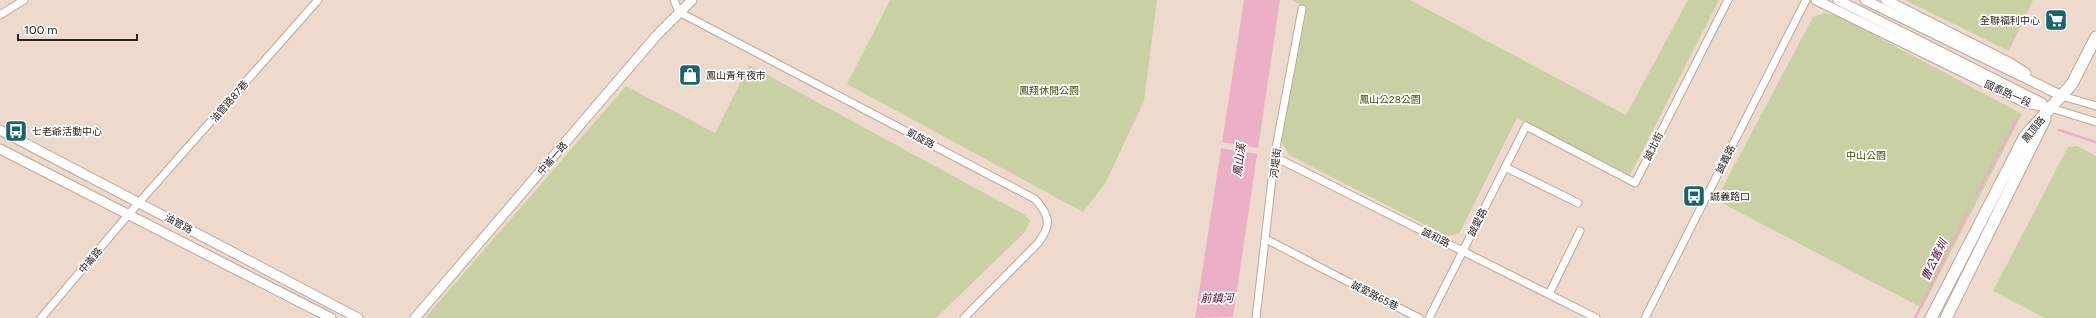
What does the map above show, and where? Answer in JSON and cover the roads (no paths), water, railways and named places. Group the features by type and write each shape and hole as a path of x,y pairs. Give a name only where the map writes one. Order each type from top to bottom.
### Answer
{"main road":[{"path":"2051,108 2072,84 2096,37"},
{"name":"鳳頂路","path":"1931,318 2025,136 2051,108"},
{"name":"鳳頂路","path":"1946,318 2051,108"}],"street":[{"path":"0,15 24,0"},
{"name":"油管路87巷","path":"140,202 318,0"},
{"path":"674,0 679,12"},
{"name":"中崙一路","path":"415,318 679,12 692,0"},
{"name":"誠北街","path":"1526,126 1635,183 1728,0"},
{"name":"誠義路","path":"1645,318 1806,0"},
{"name":"國泰路一段","path":"1816,0 2026,103 2051,108"},
{"name":"國泰路一段","path":"1838,0 2051,108"},
{"name":"國泰路一段","path":"1865,0 2062,96"},
{"path":"1886,0 2010,63 2062,96 2096,106"},
{"name":"河堤街","path":"1256,318 1275,156 1302,9"},
{"name":"凱旋路","path":"679,12 1035,199 1043,209 1048,221 1047,232 964,318"},
{"path":"2051,108 2096,122"},
{"name":"誠愛路","path":"1428,318 1526,126"},
{"name":"油管路","path":"0,130 140,202 358,318"},
{"name":"油管路","path":"0,149 331,318"},
{"name":"誠和路","path":"1275,156 1596,318"},
{"path":"1505,167 1578,203"},
{"name":"中崙路","path":"41,318 140,202"},
{"path":"1549,294 1580,231"},
{"name":"誠愛路65巷","path":"1266,239 1419,318"}],"water":[{"name":"前鎮河","path":"1244,0 1280,0 1233,317 1195,318"}],"waterway":[{"name":"曹公舊圳","path":"1976,194 2017,119"},
{"name":"曹公舊圳","path":"2059,130 2096,142"},
{"name":"曹公舊圳","path":"1915,318 1968,210"}],"place":[{"name":"全聯福利中心","path":"2056,20"},
{"name":"鳳山青年夜市","path":"690,75"},
{"name":"七老爺活動中心","path":"16,131"},
{"name":"誠義路口","path":"1694,196"}],"park label":[{"name":"鳳翔休閒公園","path":"1049,90"},
{"name":"鳳山公28公園","path":"1390,99"},
{"name":"中山公園","path":"1866,155"}],"water label":[{"name":"鳳山溪","path":"1239,160"}]}
